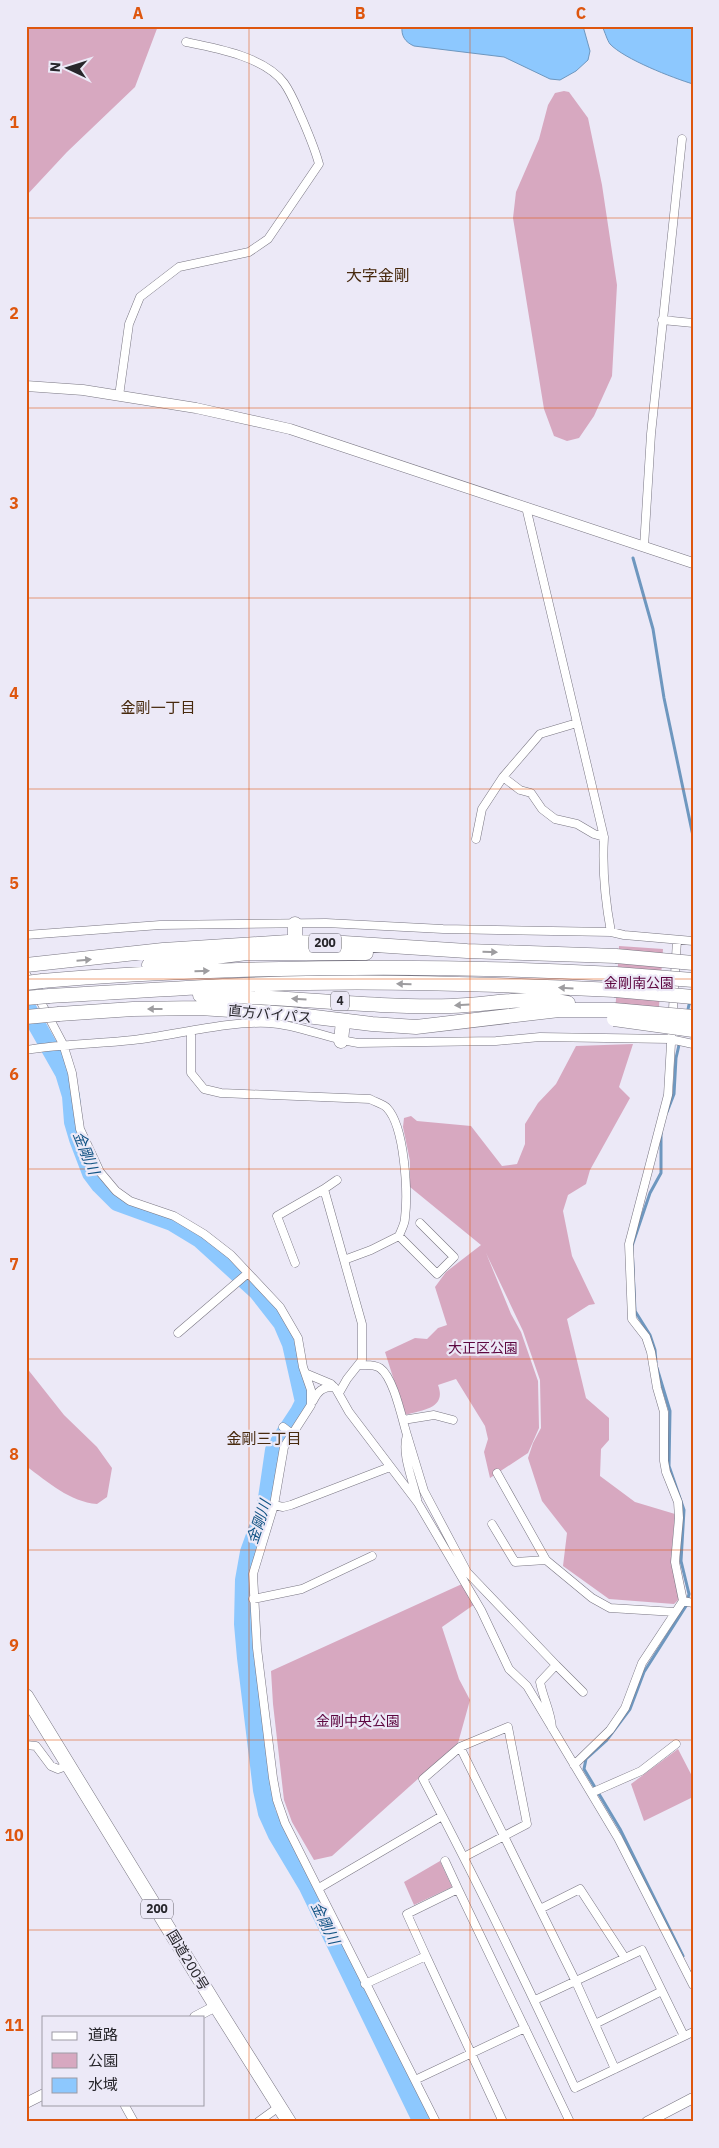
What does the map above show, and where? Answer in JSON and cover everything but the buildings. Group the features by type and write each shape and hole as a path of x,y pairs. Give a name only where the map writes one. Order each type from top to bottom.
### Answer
{"highway":[{"path":"294,924 295,942"},
{"name":"200","path":"29,968 163,950 295,942 616,956 693,963"},
{"path":"84,977 158,964 247,953 467,951"},
{"path":"616,956 693,957"},
{"path":"26,983 84,977 285,968 412,967 517,969 693,980"},
{"path":"26,998 164,988 308,982 518,986 615,990 693,997"},
{"name":"4","path":"82,994 132,997 244,996 450,1006 538,1001 562,1002 597,1009"},
{"name":"直方バイパス","path":"26,1017 133,1009 200,1008 290,1014 391,1026 430,1027 559,1010 597,1009 614,1014 693,1017"},
{"path":"430,1027 468,1029 614,1014 693,1030"},
{"path":"341,1041 343,1021"},
{"name":"国道200号","path":"26,1696 289,2122"}],"street":[{"path":"119,396 129,324 140,297 179,267 249,252 268,239 319,164 294,99 283,81 266,67 246,58 218,48 186,42"},
{"path":"644,547 651,434 682,139"},
{"path":"662,320 693,324"},
{"path":"26,386 83,390 196,408 290,429 693,564"},
{"path":"526,508 604,837 604,897 611,932"},
{"path":"476,839 482,808 503,778 540,734 577,723"},
{"path":"503,778 520,790 531,793 542,809 555,819 577,824 594,834 604,837"},
{"path":"26,935 160,925 294,924 611,932 624,935 693,941"},
{"path":"574,1765 610,1730 625,1708 642,1663 683,1601 675,1562 679,1518 678,1502 664,1461 664,1412 648,1345 646,1338 632,1319 628,1244 668,1095 677,940"},
{"path":"29,968 63,1044 72,1073 80,1129 100,1172 116,1191 130,1201 182,1220 231,1255 280,1307 298,1338 311,1390 311,1406"},
{"path":"26,1050 63,1044 132,1040 191,1031 267,1023 287,1025 358,1044 496,1041 540,1037 670,1039 693,1044"},
{"path":"191,1031 191,1073 204,1088 221,1093 370,1099 388,1108 398,1129 404,1159 406,1188 405,1220 399,1236 371,1250 344,1260"},
{"path":"295,1263 277,1216 337,1180"},
{"path":"324,1189 362,1324 362,1360 360,1365 337,1390"},
{"path":"399,1236 437,1274 454,1257 420,1224"},
{"path":"178,1334 248,1273"},
{"path":"360,1365 375,1366 382,1369 390,1383 424,1491 468,1572 583,1692"},
{"path":"306,1374 337,1390 349,1412 418,1503 481,1610 509,1669 527,1686 622,1846 693,1985"},
{"path":"337,1390 319,1390 311,1406 284,1447 274,1506 253,1574 257,1648 277,1800 285,1823 436,2122"},
{"path":"402,1420 434,1416 453,1420"},
{"path":"283,1427 292,1434"},
{"path":"407,1435 405,1441 406,1452 418,1503"},
{"path":"274,1506 283,1507 291,1505 390,1467"},
{"path":"497,1473 546,1560 602,1605 610,1608 675,1612"},
{"path":"492,1524 516,1562 546,1560"},
{"path":"253,1599 302,1588 372,1556"},
{"path":"683,1601 693,1603"},
{"path":"553,1730 551,1717 542,1696 540,1682 556,1665"},
{"path":"464,1857 527,1824 508,1727 460,1747 423,1779 535,2000 575,2088 693,2032"},
{"path":"591,1793 641,1771 676,1744"},
{"path":"26,1745 36,1746 51,1766 58,1769 69,1765"},
{"path":"460,1747 576,1982 615,2069"},
{"path":"319,1888 442,1816"},
{"path":"445,1861 570,2122"},
{"path":"458,1889 407,1914 504,2122"},
{"path":"540,1909 580,1889 625,1958"},
{"path":"535,2000 642,1950 684,2036"},
{"path":"366,1984 426,1956"},
{"path":"595,2024 662,1991"},
{"path":"196,2016 216,2006"},
{"path":"415,2080 525,2028"},
{"path":"26,2103 42,2095"},
{"path":"647,2122 693,2098"},
{"path":"125,2106 134,2122"},
{"path":"258,2122 280,2106"}],"green space":[{"path":"26,26 158,26 135,87 67,152 26,196"},
{"path":"569,92 588,118 602,185 617,285 612,376 594,416 579,438 567,441 554,436 544,409 513,218 516,192 539,139 548,105 555,93"},
{"name":"金剛南公園","path":"619,946 663,949 658,1021 615,1016"},
{"name":"大正区公園","path":"633,1044 619,1087 630,1098 590,1170 586,1184 568,1195 563,1211 572,1256 595,1304 589,1305 567,1319 586,1398 609,1418 609,1440 601,1449 600,1476 635,1502 675,1514 671,1561 679,1599 674,1604 609,1599 563,1566 567,1533 542,1501 528,1458 541,1428 540,1380 523,1331 486,1253 511,1314 521,1332 538,1381 539,1428 528,1453 490,1478 484,1452 488,1439 485,1426 456,1379 438,1385 440,1393 436,1404 425,1410 405,1415 385,1352 415,1338 427,1339 438,1328 447,1325 435,1287 446,1272 481,1245 410,1187 410,1161 403,1127 404,1118 411,1116 417,1121 471,1126 502,1166 517,1164 525,1144 525,1124 538,1103 556,1084 576,1046"},
{"path":"26,1367 64,1415 97,1447 112,1468 107,1497 97,1504 68,1495 26,1466"},
{"name":"金剛中央公園","path":"462,1584 475,1604 442,1627 459,1679 470,1700 458,1743 332,1856 314,1860 292,1822 284,1800 271,1671"},
{"path":"678,1749 693,1778 693,1797 644,1821 631,1784"},
{"path":"440,1861 452,1887 414,1905 404,1882"}],"water":[{"path":"402,26 583,26 590,51 588,60 576,71 560,80 550,79 504,57 414,46 404,38"},
{"path":"602,26 693,26 693,84 662,73 626,56 610,44"}],"waterway":[{"path":"633,558 653,629 664,698 693,836"},
{"path":"687,1014 690,1000"},
{"name":"金剛川","path":"26,1006 64,1073 71,1096 73,1122 78,1139 91,1173 100,1185 117,1202 172,1222 200,1239 257,1291 282,1323 291,1344 304,1402 274,1450 266,1505 249,1552 244,1580 243,1624 262,1790 267,1813 277,1835 308,1887 422,2122"},
{"path":"667,1112 674,1094 676,1058 679,1045"},
{"path":"656,1362 655,1350 650,1335 635,1311 632,1246 650,1193 661,1173 661,1132"},
{"path":"657,1368 670,1411 669,1466 684,1510 681,1561 689,1594 686,1606 644,1672 630,1709 606,1741 586,1759 584,1769 620,1829 683,1956"}],"district":[{"name":"大字金剛","path":"378,275"},
{"name":"金剛一丁目","path":"158,708"},
{"name":"金剛三丁目","path":"264,1439"}]}
